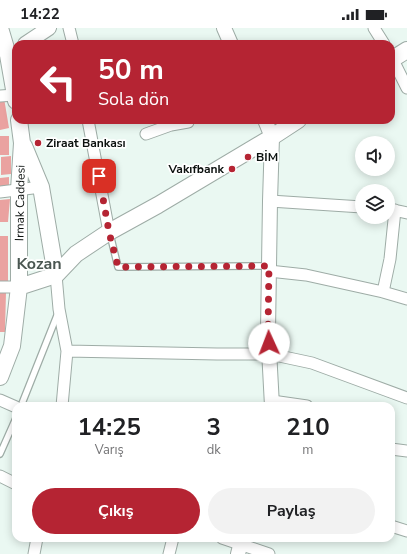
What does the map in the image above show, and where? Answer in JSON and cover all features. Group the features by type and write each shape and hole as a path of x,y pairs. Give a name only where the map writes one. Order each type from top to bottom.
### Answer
{"main road":[{"path":"0,28 12,52 10,97"},
{"path":"395,56 407,50"},
{"name":"Irmak Caddesi","path":"0,377 12,346 19,287 19,190 22,143 20,124"},
{"path":"19,287 56,275 76,254 109,232 158,205 292,124"},
{"path":"22,143 41,187 56,275"}],"street":[{"path":"30,40 49,28"},
{"path":"69,28 72,40"},
{"path":"224,28 229,40"},
{"path":"374,28 382,40"},
{"path":"395,64 407,88"},
{"path":"89,124 109,232"},
{"path":"146,134 167,124"},
{"path":"267,124 272,137 268,331 272,402"},
{"path":"0,192 41,187"},
{"path":"270,201 355,207"},
{"path":"395,211 407,213"},
{"path":"383,292 390,260 391,224"},
{"path":"269,268 383,292 407,299"},
{"path":"56,275 59,309 67,351 62,402"},
{"path":"0,287 19,287"},
{"path":"67,351 270,354 312,363 407,398"},
{"path":"0,400 12,405"},
{"path":"395,450 407,451"},
{"path":"0,476 12,482"},
{"path":"395,527 407,531"},
{"path":"34,554 36,542"},
{"path":"169,554 172,542"},
{"path":"240,545 269,554"}],"lane":[{"path":"109,232 118,267 269,268"},
{"path":"23,402 59,309"},
{"path":"0,454 12,427"}],"building":[{"path":"4,98 9,128 0,130 0,99"},
{"path":"0,136 9,136 9,155 0,155"},
{"path":"11,156 11,174 1,175 1,157"},
{"path":"9,177 9,188 0,188 0,178"},
{"path":"10,199 8,222 0,222 0,200"},
{"path":"0,236 8,236 8,282 0,282"},
{"path":"0,291 6,292 5,332 0,332"}],"place":[{"name":"Ziraat Bankası","path":"38,143"},
{"name":"BİM","path":"248,157"},
{"name":"Vakıfbank","path":"232,169"}],"district":[{"name":"Kozan","path":"39,264"}],"route":[{"path":"99,176 109,232 118,267 269,266 269,343"}]}
